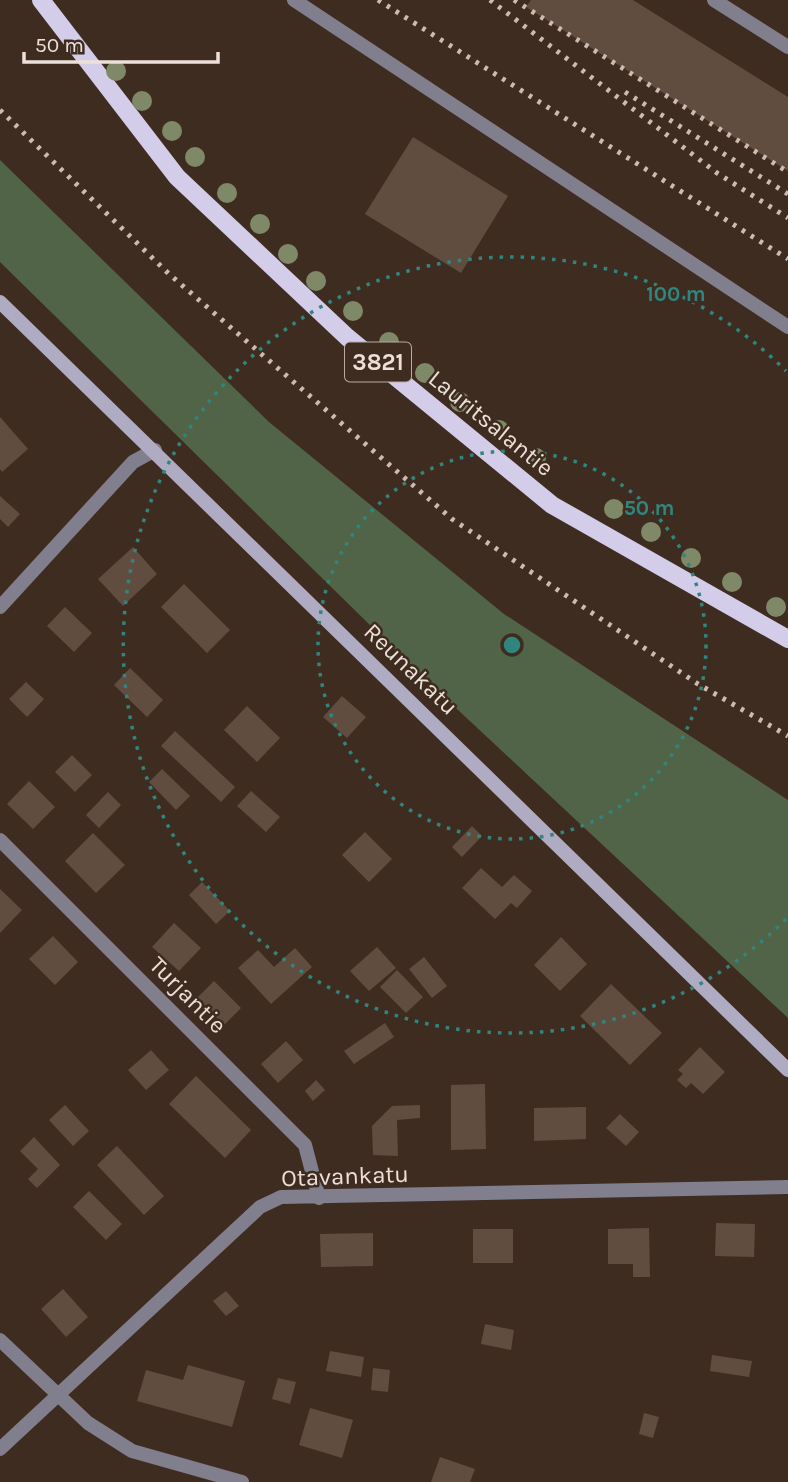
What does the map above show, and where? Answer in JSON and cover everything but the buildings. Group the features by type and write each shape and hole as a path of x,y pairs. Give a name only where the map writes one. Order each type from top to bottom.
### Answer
{"main road":[{"name":"Lauritsalantie","path":"41,0 177,177 346,337 552,505 788,639"},
{"name":"Reunakatu","path":"0,302 155,450 788,1070"}],"street":[{"path":"294,0 788,327"},
{"path":"714,0 788,47"},
{"path":"0,607 133,462 155,450"},
{"name":"Turjantie","path":"0,840 305,1145 319,1198"},
{"name":"Otavankatu","path":"0,1449 260,1207 281,1197 788,1188"},
{"path":"0,1340 88,1423 132,1451 242,1482"}],"green space":[{"path":"0,160 269,422 504,614 788,800 788,1018 427,681 0,262"}],"railway":[{"path":"378,0 788,259"},
{"path":"490,0 717,173 788,218"},
{"path":"514,0 788,172"},
{"path":"625,92 788,194"},
{"path":"0,110 169,274 452,519 698,684 788,736"}]}
